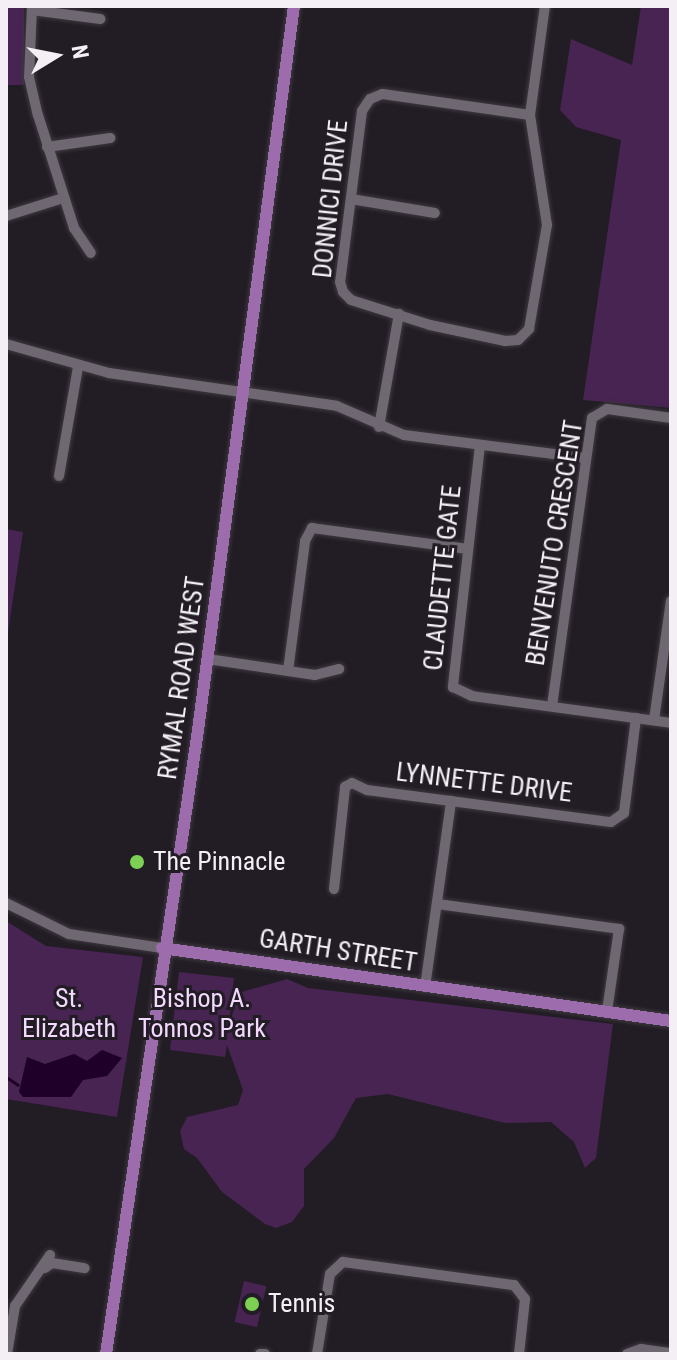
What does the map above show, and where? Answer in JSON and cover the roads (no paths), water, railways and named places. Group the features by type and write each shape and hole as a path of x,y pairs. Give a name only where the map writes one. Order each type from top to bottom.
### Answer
{"main road":[{"name":"RYMAL ROAD WEST","path":"106,1354 162,948 208,659 294,6"},
{"name":"GARTH STREET","path":"162,948 671,1021"}],"street":[{"name":"DONNICI DRIVE","path":"530,115 376,95 362,111 343,292 351,300 505,341 518,340 529,329 547,225 530,115 545,6"},
{"path":"91,253 63,198 29,77 32,8 100,19"},
{"path":"47,147 110,138"},
{"path":"6,216 63,198"},
{"path":"351,199 435,213"},
{"path":"379,427 399,314"},
{"path":"6,344 78,367 337,406 379,427 480,445 586,458"},
{"path":"59,476 78,367"},
{"name":"BENVENUTO CRESCENT","path":"552,706 592,418 599,411 671,418"},
{"name":"CLAUDETTE GATE","path":"480,445 453,687 472,696 671,723"},
{"path":"288,671 305,541 312,528 467,549"},
{"path":"654,720 671,601"},
{"path":"208,659 315,675 339,669"},
{"name":"LYNNETTE DRIVE","path":"334,889 345,787 352,783 367,790 620,819 636,718"},
{"path":"425,987 451,801"},
{"name":"GARTH STREET","path":"6,903 69,934 162,948"},
{"path":"437,904 619,929 607,1011"},
{"path":"44,1270 50,1255"},
{"path":"7,1354 17,1305 44,1270 52,1263 85,1268"},
{"path":"317,1354 330,1274 339,1263 519,1288 525,1305 519,1354"},
{"path":"6,1297 17,1305"},
{"path":"627,1354 641,1349 671,1353"}],"waterway":[{"path":"6,1077 18,1085"}],"place":[{"name":"The Pinnacle","path":"137,862"},
{"name":"Tennis","path":"252,1304"}],"park label":[{"name":"St. Elizabeth","path":"69,1014"},
{"name":"Bishop A. Tonnos Park","path":"202,1014"}]}
